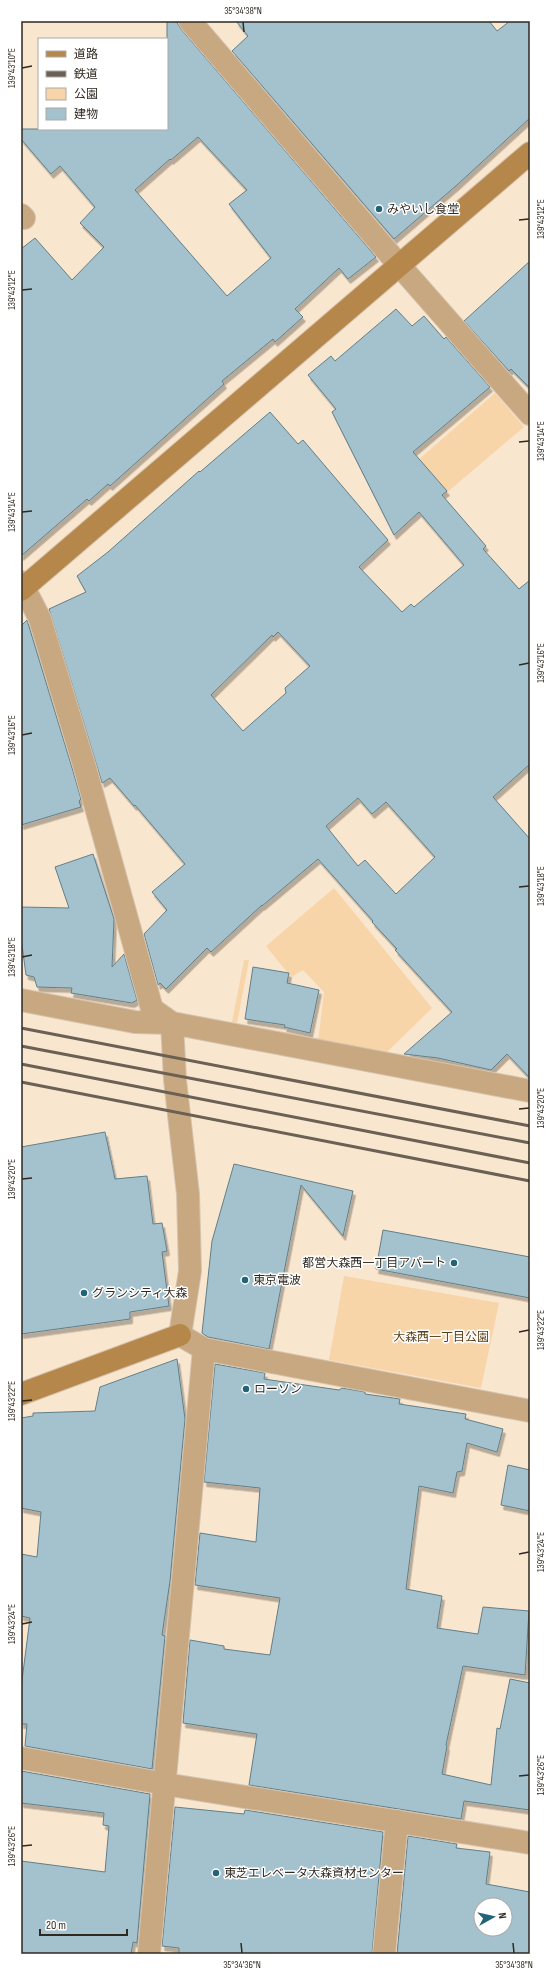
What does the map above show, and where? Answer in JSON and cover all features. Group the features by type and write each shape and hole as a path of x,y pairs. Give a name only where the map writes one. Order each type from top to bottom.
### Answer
{"street":[{"path":"190,21 399,265 530,414"},
{"path":"172,1023 152,1009 85,768 40,620 22,586 530,153"},
{"path":"21,1000 135,1022 172,1023 530,1091"},
{"path":"172,1023 174,1073 188,1194 190,1271 180,1335"},
{"path":"180,1335 204,1350 530,1411"},
{"path":"21,1394 180,1335"},
{"path":"149,1954 204,1350"},
{"path":"21,1758 165,1784 530,1843"},
{"path":"384,1954 397,1821"}],"green space":[{"path":"495,393 524,427 445,494 417,461"},
{"path":"334,888 432,1008 384,1055 318,1042 324,992 303,970 291,977 266,946"},
{"path":"244,960 249,960 237,1023 232,1022"},
{"name":"大森西一丁目公園","path":"344,1276 499,1303 481,1388 329,1360"}],"building":[{"path":"167,21 176,21 181,29 376,257 348,279 339,268 295,309 303,317 275,342 273,339 222,381 224,384 110,486 108,484 89,501 87,499 21,556 21,249 35,238 72,280 104,247 80,223 95,207 60,166 51,174 21,139 21,129 168,130","holes":["198,137 247,190 229,204 271,258 227,296 135,190"]},
{"path":"236,21 489,21 497,31 510,21 530,21 530,118 457,185 394,239 232,51 248,36"},
{"path":"530,261 530,388 511,369 509,371 464,321"},
{"path":"396,309 412,326 424,316 444,339 446,337 490,387 413,452 447,491 442,495 486,546 483,549 519,589 530,580 530,764 493,797 530,839 530,1078 507,1054 491,1070 438,1058 404,1054 452,1012 395,950 397,949 318,859 262,905 211,952 207,948 166,989 160,983 158,985 144,934 167,910 152,892 185,864 110,778 102,783 49,609 86,592 77,576 108,552 199,471 200,472 270,412 298,444 303,440 388,540 359,567 402,612 411,604 414,607 464,565 419,512 394,535 332,412 336,409 308,375 331,356 335,361","holes":["278,632 310,666 285,688 286,693 243,731 211,695 272,635 273,637","358,798 372,814 386,802 435,857 396,894 365,860 358,866 326,826"]},
{"path":"27,620 73,771 81,799 79,801 81,807 21,825 21,626"},
{"path":"93,854 114,919 112,967 124,954 137,1000 132,1003 71,993 72,988 37,987 34,977 26,975 21,938 21,907 69,908 55,867"},
{"path":"253,967 289,973 287,983 319,990 310,1033 284,1027 285,1025 245,1019"},
{"path":"105,1132 115,1179 147,1176 153,1224 162,1223 167,1251 162,1252 169,1306 130,1312 130,1319 21,1334 21,1147"},
{"name":"東京電波","path":"234,1164 353,1191 343,1236 301,1185 269,1349 208,1337 202,1333 212,1241"},
{"name":"都営大森西一丁目アパート","path":"383,1230 530,1257 530,1298 376,1269"},
{"path":"177,1359 185,1419 170,1581 162,1635 165,1636 152,1769 25,1746 27,1724 21,1724 21,1688 30,1618 21,1616 21,1554 37,1557 41,1512 21,1508 21,1418 33,1416 33,1413 95,1411 100,1387"},
{"path":"215,1364 265,1373 264,1379 339,1390 342,1388 365,1392 365,1394 400,1399 399,1404 466,1414 465,1419 503,1429 497,1452 467,1443 462,1471 457,1472 453,1493 419,1486 406,1589 442,1596 437,1628 478,1634 483,1607 529,1611 525,1675 463,1666 446,1745 442,1774 491,1785 497,1728 500,1729 510,1679 530,1683 530,1810 464,1801 461,1819 249,1785 257,1734 183,1723 190,1640 224,1646 224,1649 270,1655 280,1598 195,1585 200,1533 256,1542 260,1488 204,1482"},
{"path":"508,1465 530,1470 530,1511 501,1505"},
{"path":"21,1771 150,1794 137,1943 133,1942 131,1954 21,1954 21,1861 105,1872 109,1826 103,1825 104,1813 21,1803"},
{"path":"175,1807 244,1814 245,1810 383,1832 372,1954 179,1954 179,1948 162,1946"},
{"path":"408,1836 457,1844 456,1848 490,1852 486,1884 530,1892 530,1954 397,1954"}],"railway":[{"path":"21,1028 530,1126"},
{"path":"21,1046 530,1143"},
{"path":"21,1064 530,1163"},
{"path":"21,1082 530,1181"}],"place":[{"name":"みやいし食堂","path":"379,209"},
{"name":"都営大森西一丁目アパート","path":"454,1263"},
{"name":"東京電波","path":"245,1280"},
{"name":"グランシティ大森","path":"84,1293"},
{"name":"ローソン","path":"246,1389"},
{"name":"東芝エレベータ大森資材センター","path":"216,1873"}]}
